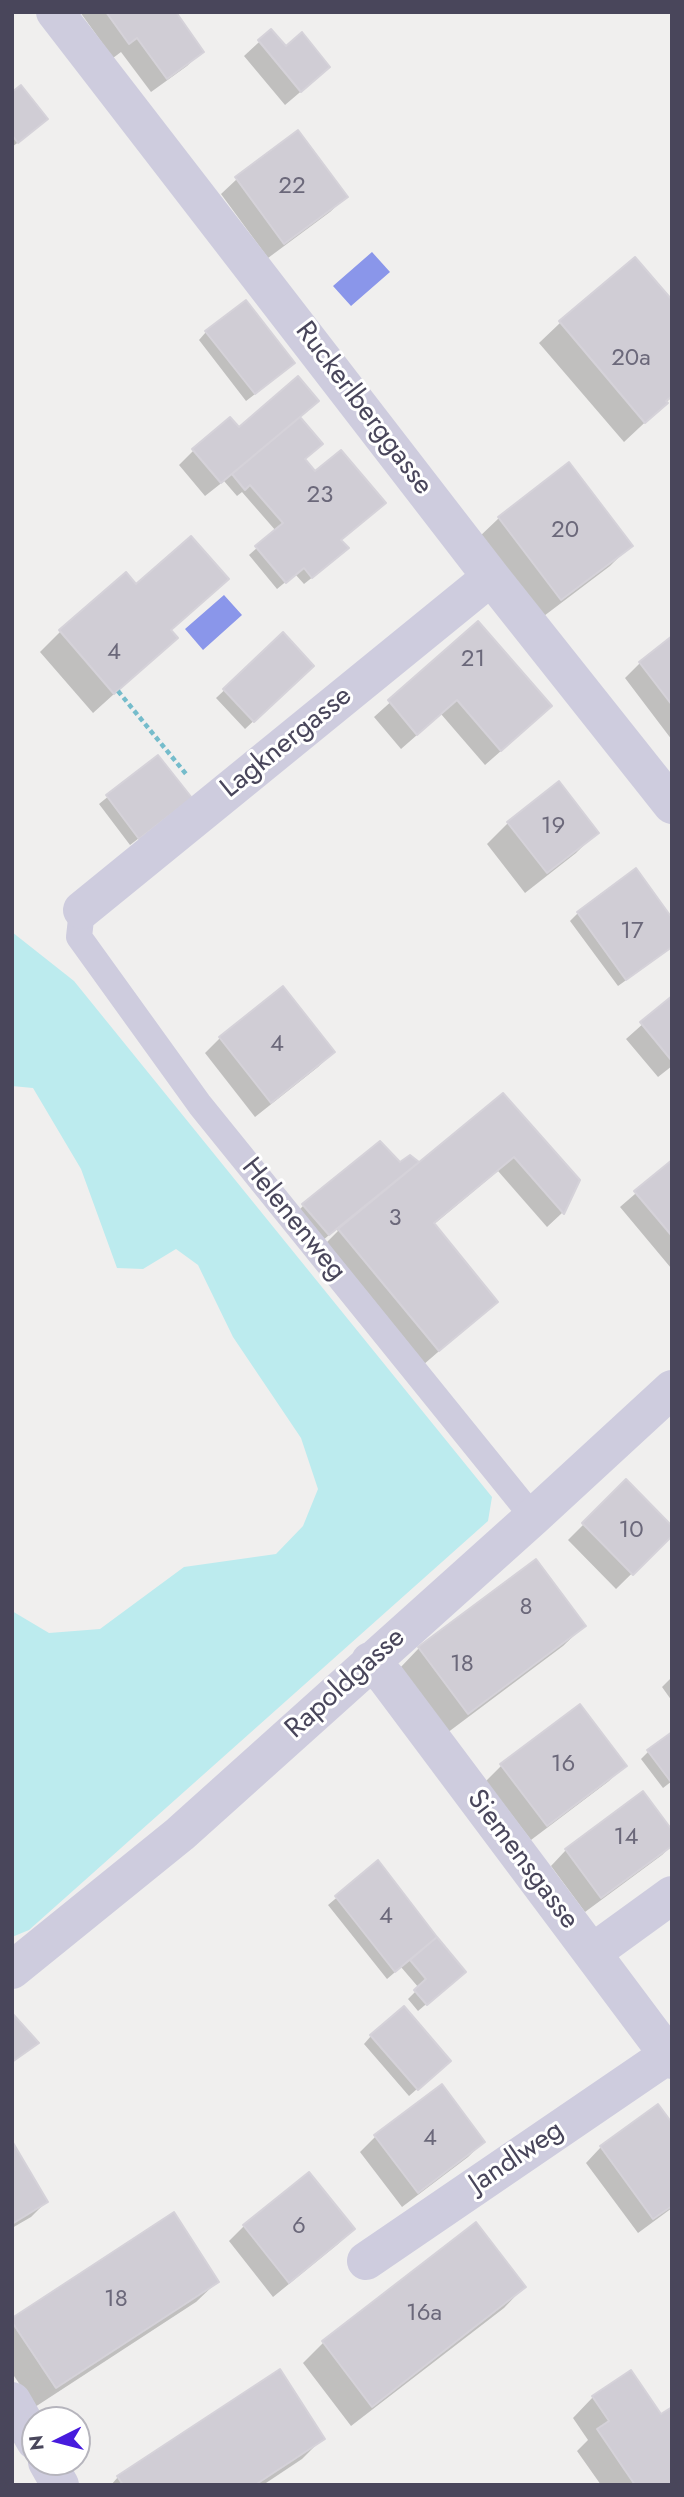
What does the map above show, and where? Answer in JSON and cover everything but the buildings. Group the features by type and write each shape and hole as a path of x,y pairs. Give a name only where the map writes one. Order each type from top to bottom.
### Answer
{"street":[{"name":"Ruckerlberggasse","path":"55,12 491,577 672,805"},
{"name":"Lagknergasse","path":"82,910 491,577"},
{"name":"Rapoldgasse","path":"12,1970 180,1834 672,1389"},
{"name":"Siemensgasse","path":"370,1661 387,1679 670,2058"},
{"path":"592,1953 672,1895"},
{"name":"Jandlweg","path":"366,2261 670,2058"},
{"path":"12,2401 21,2417"}],"lane":[{"name":"Helenenweg","path":"82,910 79,937 200,1105 533,1517"}],"path":[{"path":"118,691 211,805"}],"shaded area":[{"path":"12,932 74,981 492,1497 488,1521 29,1930 12,1937 12,1611 49,1633 100,1629 184,1567 276,1554 303,1526 318,1489 301,1438 233,1337 198,1265 176,1249 143,1269 117,1268 81,1169 33,1088 12,1086"}],"water":[{"path":"372,252 390,272 351,306 333,286"},
{"path":"224,595 242,615 203,650 185,629"}]}
